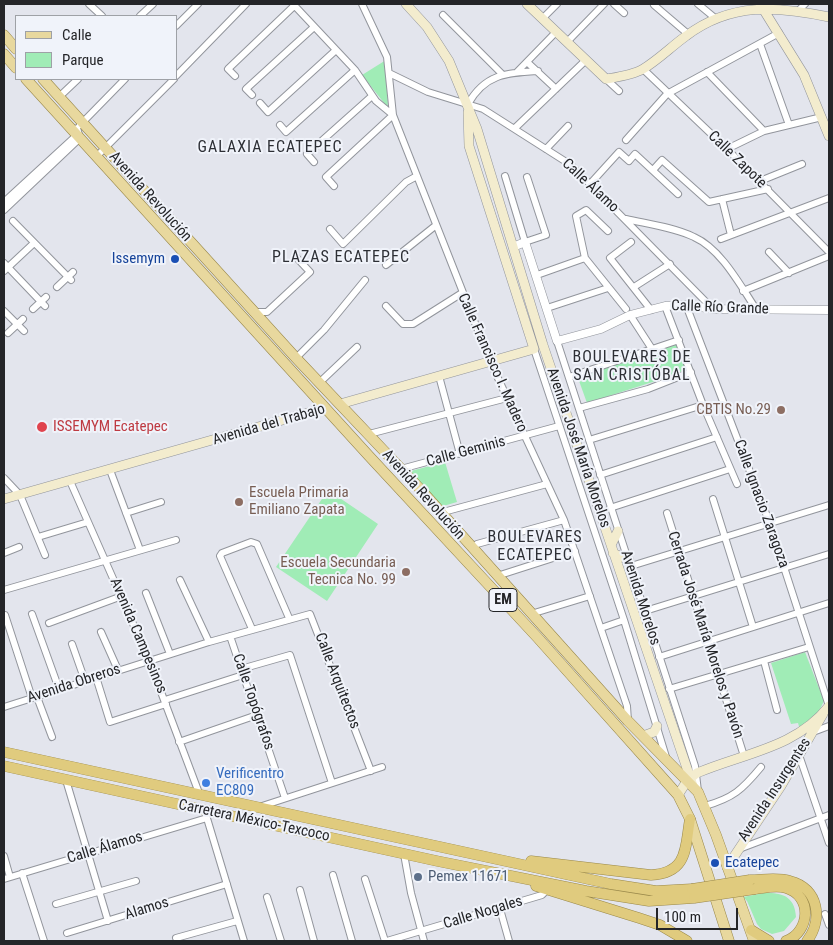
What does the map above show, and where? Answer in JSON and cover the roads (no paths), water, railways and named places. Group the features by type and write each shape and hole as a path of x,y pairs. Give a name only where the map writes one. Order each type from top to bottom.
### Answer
{"highway":[{"name":"Carretera México-Texcoco","path":"4,752 504,861"},
{"name":"Carretera México-Texcoco","path":"4,766 206,814 504,875"},
{"path":"504,861 545,862 652,875 664,873 673,868 683,858 686,850 690,819"},
{"path":"504,861 647,889 693,894"},
{"path":"504,875 660,925 687,941"},
{"path":"504,875 623,898 649,901 791,881 808,892 814,900 817,915 812,934 807,941"},
{"path":"752,885 786,888 794,892 803,902 806,917 802,928 798,935 786,941"},
{"path":"751,930 769,941"}],"main road":[{"name":"Avenida José María Morelos","path":"406,4 438,43 449,61 468,104 543,345 691,777"},
{"path":"526,4 606,79 642,69 688,34 727,13 761,6 802,7 829,17"},
{"path":"761,6 779,32 804,75 829,136"},
{"path":"4,35 15,48"},
{"path":"4,54 15,67"},
{"name":"Avenida Revolución","path":"27,80 78,131 97,156 148,213 544,644 678,795 690,819 729,941"},
{"name":"Avenida Revolución","path":"44,80 59,97 78,131 106,148 296,358 401,469 628,721 667,761 691,777 705,806 754,941"},
{"name":"Avenida José María Morelos","path":"468,104 470,146 534,349"},
{"path":"524,316 543,345"},
{"name":"Avenida del Trabajo","path":"340,404 534,349"},
{"name":"Avenida del Trabajo","path":"4,499 70,482 326,408"},
{"path":"618,532 612,549 630,563"},
{"name":"Avenida Insurgentes","path":"727,867 769,806 829,706"},
{"name":"Avenida Insurgentes","path":"691,777 791,740 823,714"},
{"path":"643,736 654,732 657,726"},
{"path":"791,740 799,755"},
{"path":"678,795 691,777"}],"street":[{"path":"89,4 98,15"},
{"path":"178,24 198,4"},
{"path":"178,74 246,4"},
{"name":"Calle Francisco I. Madero","path":"362,4 388,57 393,116 435,226 490,361 564,520 627,706 628,721"},
{"path":"542,19 557,4"},
{"path":"567,42 604,4"},
{"path":"614,4 624,13"},
{"path":"698,4 715,18"},
{"path":"141,15 150,5"},
{"path":"234,76 228,69 293,5 355,70 363,79 372,96 393,116 326,177 334,186"},
{"path":"654,5 688,34"},
{"path":"443,15 502,74"},
{"path":"252,95 246,89 314,27"},
{"path":"517,72 556,32"},
{"path":"626,140 667,94 779,32"},
{"path":"760,44 789,125"},
{"path":"260,103 268,112 336,50"},
{"path":"515,128 586,60"},
{"path":"527,62 556,89"},
{"name":"Calle Zapote","path":"642,69 760,181 829,254"},
{"path":"280,125 286,132 355,70"},
{"path":"468,104 480,87 502,74 538,72"},
{"path":"707,72 764,131"},
{"name":"Calle Álamo","path":"389,73 428,92 483,109 571,165 713,308"},
{"path":"606,79 618,91"},
{"path":"59,97 77,80"},
{"path":"4,210 124,80"},
{"path":"163,80 168,85"},
{"path":"97,156 173,80"},
{"path":"314,162 307,154 372,96"},
{"path":"727,149 764,131 822,117"},
{"path":"546,149 568,126"},
{"path":"590,184 619,152 629,161 635,154 678,194"},
{"path":"653,170 662,160 709,202 768,189"},
{"path":"760,181 802,164"},
{"path":"330,229 344,244 406,182 417,176"},
{"name":"Avenida Morelos","path":"505,176 610,508 630,563 670,689 691,777"},
{"path":"512,247 546,235 528,177"},
{"path":"4,202 26,186"},
{"path":"721,239 829,198"},
{"path":"722,199 731,235"},
{"path":"608,231 586,210 576,216 585,258 628,312 652,349"},
{"path":"626,219 694,237 714,252 756,309"},
{"path":"13,221 70,276 57,287"},
{"path":"386,265 435,226"},
{"path":"631,242 610,258 651,310"},
{"path":"33,309 44,301 5,267 34,243"},
{"path":"769,252 789,273"},
{"path":"743,291 789,273 829,254"},
{"path":"253,310 258,313 267,312 310,272 296,257"},
{"path":"537,275 585,258"},
{"path":"634,287 670,264"},
{"path":"296,358 324,330 365,280"},
{"path":"547,308 608,288"},
{"path":"386,306 403,324 413,324 462,293"},
{"name":"Calle Río Grande","path":"557,341 601,329 628,312 651,310 665,306 686,305 713,308 829,310"},
{"name":"Calle Ignacio Zaragoza","path":"686,305 770,524 829,706"},
{"path":"665,306 703,405 737,484"},
{"path":"4,311 24,331"},
{"path":"267,312 270,328"},
{"path":"8,334 23,319"},
{"path":"569,377 679,340"},
{"path":"319,383 357,347"},
{"name":"Avenida José María Morelos","path":"534,349 624,620 667,761"},
{"path":"579,408 648,389 691,372"},
{"path":"439,376 460,454"},
{"path":"369,434 507,398"},
{"name":"Avenida del Trabajo","path":"326,408 340,404"},
{"path":"589,440 703,405"},
{"name":"Calle Geminis","path":"401,469 560,426"},
{"path":"600,475 717,437"},
{"path":"610,508 730,469"},
{"path":"110,470 140,550"},
{"path":"4,478 20,496 45,555"},
{"name":"Avenida Campesinos","path":"70,482 149,660 199,794"},
{"path":"447,511 547,484"},
{"path":"713,499 753,627"},
{"path":"126,513 161,502"},
{"path":"630,563 679,552 829,505"},
{"name":"Cerrada José María Morelos y Pavón","path":"667,513 744,756"},
{"path":"477,544 564,520"},
{"path":"38,537 88,522"},
{"path":"4,590 176,540"},
{"path":"252,629 220,556 222,553 251,542 257,544 288,618"},
{"path":"4,553 19,547"},
{"path":"497,576 575,551"},
{"path":"645,611 829,554"},
{"path":"180,580 209,642"},
{"path":"146,594 170,654"},
{"path":"49,624 122,596"},
{"path":"531,614 590,596"},
{"path":"660,657 829,603"},
{"path":"32,614 59,689"},
{"name":"Calle Arquitectos","path":"288,618 306,614 313,616 371,771"},
{"path":"5,615 34,697 52,736"},
{"name":"Avenida Obreros","path":"4,705 288,618"},
{"path":"601,628 624,620"},
{"path":"101,632 118,670"},
{"name":"Calle Topógrafos","path":"230,636 285,798"},
{"path":"72,644 85,681"},
{"path":"670,689 809,647"},
{"path":"96,677 110,722 290,655 332,783"},
{"path":"764,661 777,710"},
{"path":"179,742 257,715"},
{"path":"813,732 829,726"},
{"path":"799,755 829,843"},
{"path":"259,807 382,767"},
{"path":"705,806 726,800 743,789 761,767"},
{"path":"66,780 108,921"},
{"path":"206,814 244,941"},
{"name":"Calle Álamos","path":"7,878 88,854 206,814"},
{"path":"737,850 829,815"},
{"path":"404,854 411,893 424,941"},
{"path":"4,856 7,878"},
{"path":"22,873 44,941"},
{"path":"333,875 352,941"},
{"path":"366,879 386,941"},
{"path":"56,904 136,881"},
{"name":"Alamos","path":"67,933 227,884"},
{"path":"300,890 314,941"},
{"name":"Calle Nogales","path":"386,941 500,909 542,895 547,890"},
{"path":"267,897 281,941"},
{"path":"500,909 509,941"},
{"path":"825,914 829,925"},
{"path":"176,938 238,921"}],"place":[{"name":"Issemym","path":"175,259"},
{"name":"CBTIS No.29","path":"781,410"},
{"name":"ISSEMYM Ecatepec","path":"42,427"},
{"name":"Escuela Primaria Emiliano Zapata","path":"239,502"},
{"name":"Escuela Secundaria Tecnica No. 99","path":"406,572"},
{"name":"Verificentro EC809","path":"206,783"},
{"name":"Ecatepec","path":"715,863"},
{"name":"Pemex 11671","path":"418,877"}],"district":[{"name":"GALAXIA ECATEPEC","path":"270,148"},
{"name":"PLAZAS ECATEPEC","path":"341,258"},
{"name":"BOULEVARES DE SAN CRISTÓBAL","path":"632,367"},
{"name":"BOULEVARES ECATEPEC","path":"535,547"}]}
